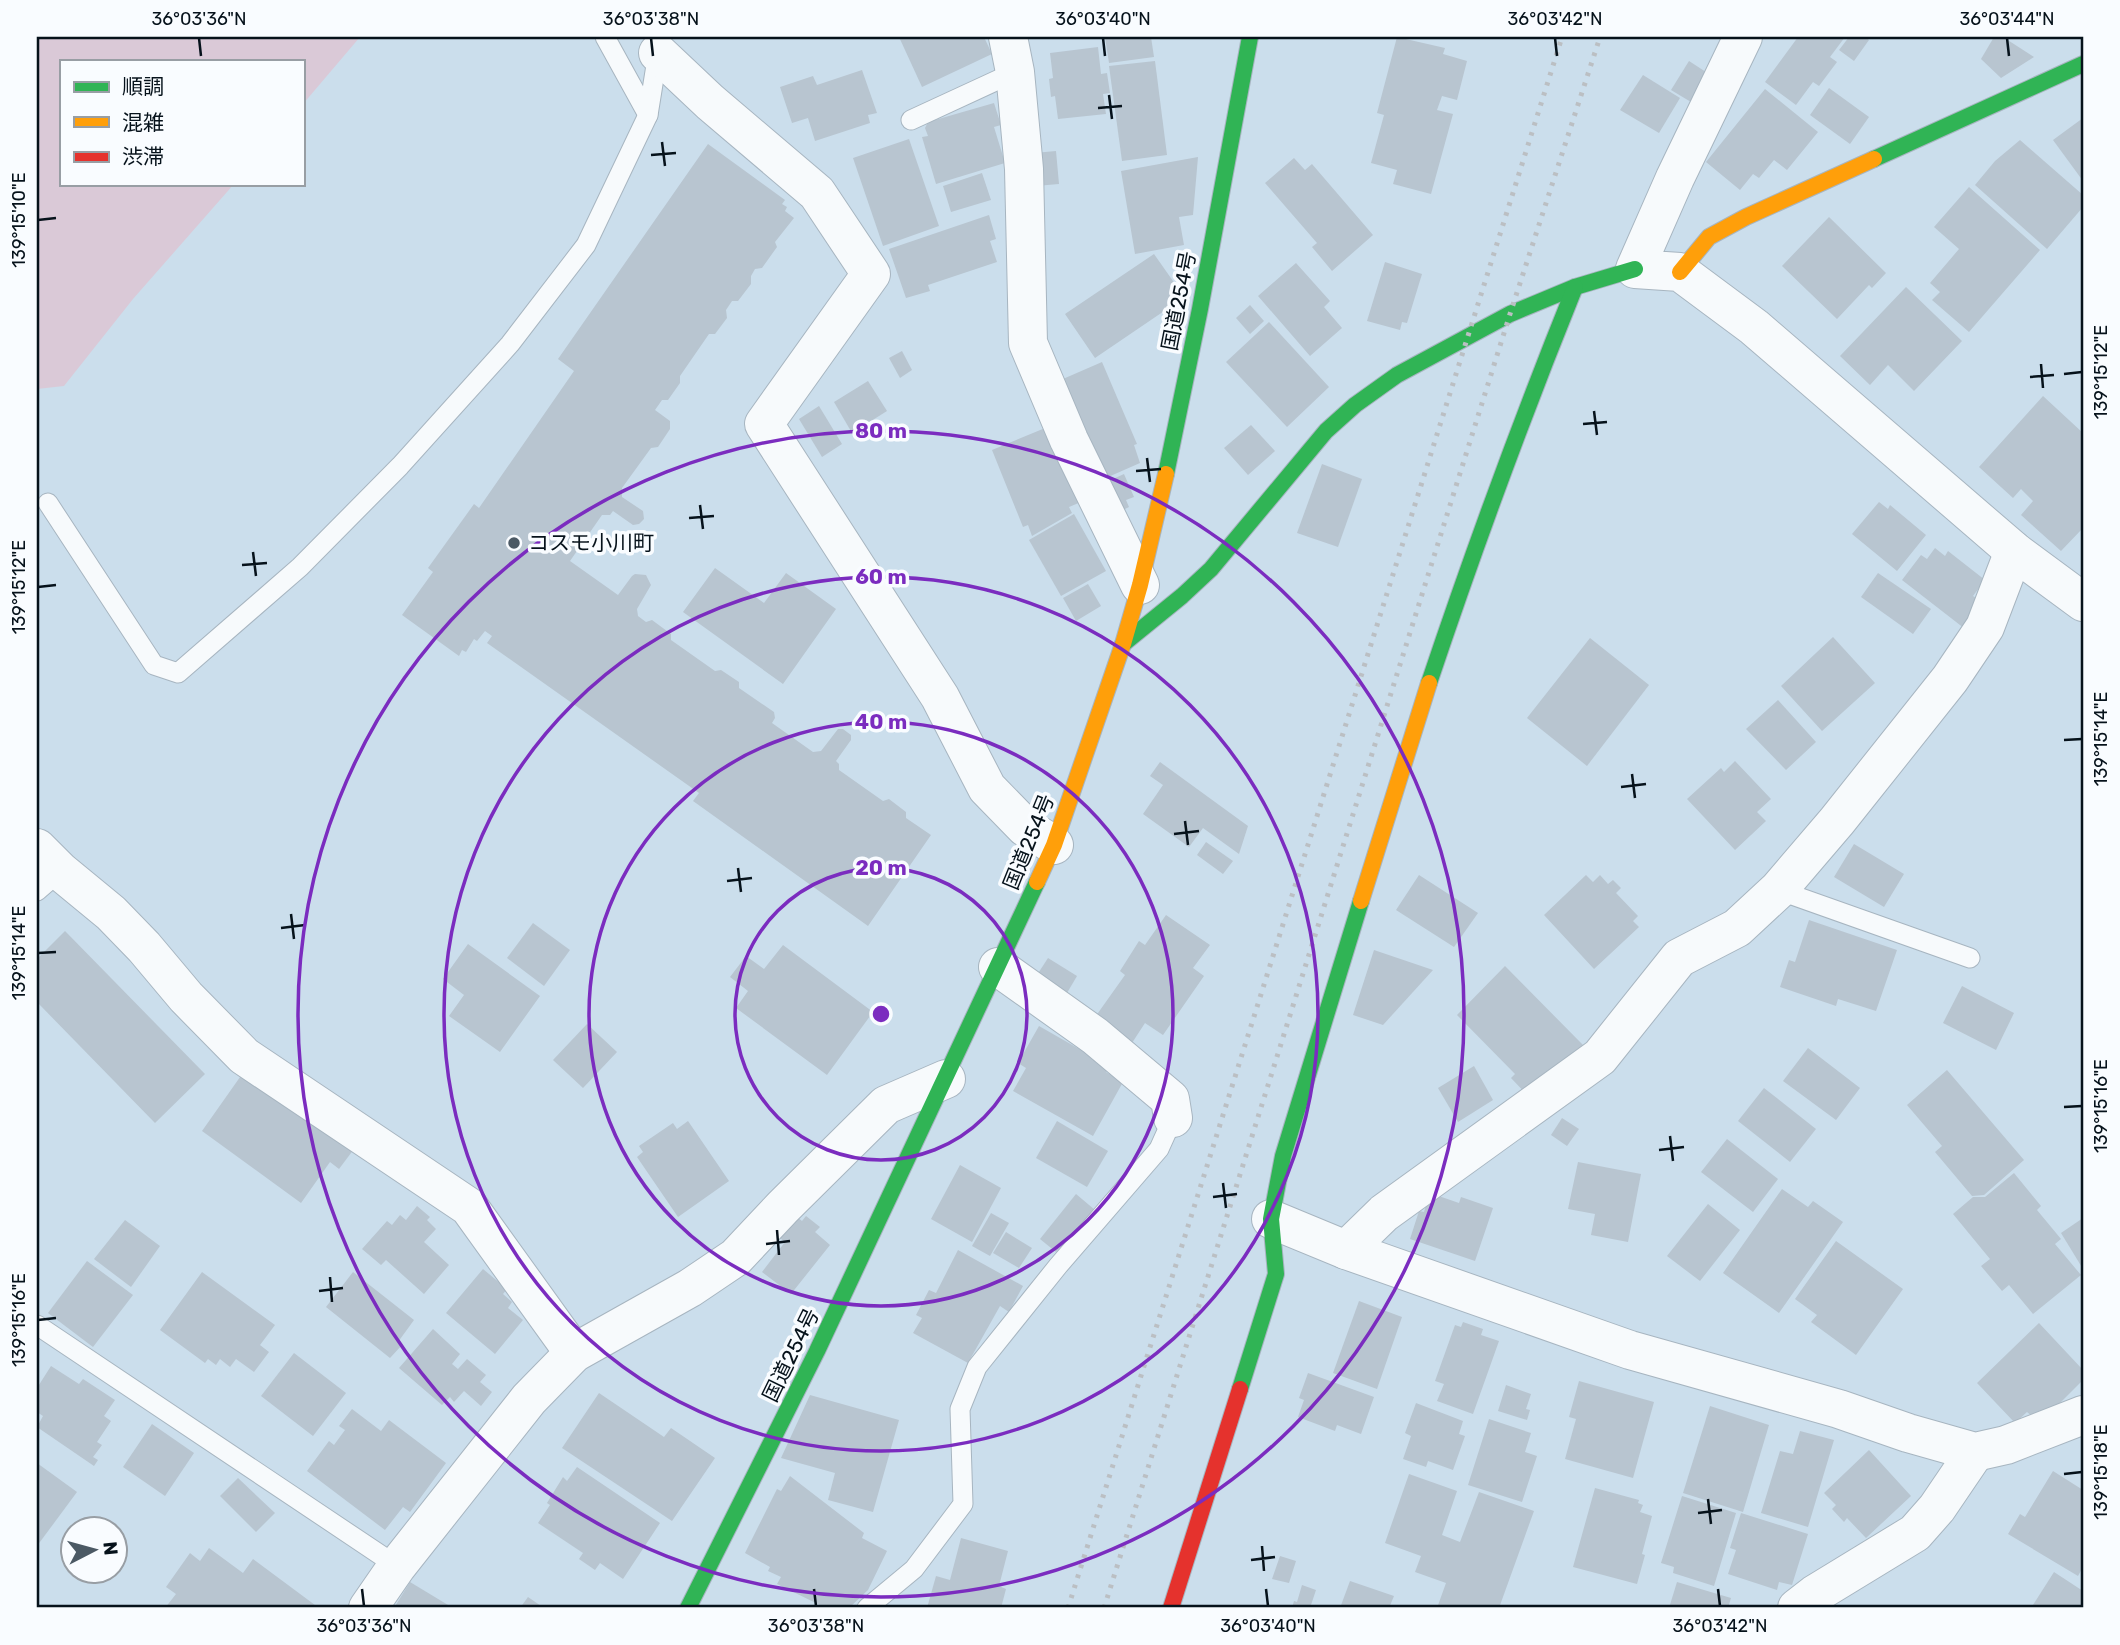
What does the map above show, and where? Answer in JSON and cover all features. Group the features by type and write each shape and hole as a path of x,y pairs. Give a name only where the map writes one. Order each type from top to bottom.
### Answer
{"main road":[{"name":"国道254号","path":"688,1608 817,1351 1054,845 1123,644 1140,585 1200,309 1250,37"},
{"path":"1680,272 1709,237 1745,217 2083,64"},
{"path":"1123,644 1211,569 1326,430 1354,405 1397,375 1510,314 1575,287 1635,269"},
{"path":"1171,1608 1276,1274 1271,1219 1283,1156 1412,740 1491,502 1538,373 1575,287"}],"street":[{"path":"1743,37 1675,178 1635,269 1680,272 1754,327 2014,551 2083,602"},
{"path":"658,53 710,102 817,194 872,274 764,424 940,697 987,788 1025,827 1054,845"},
{"path":"1012,55 1024,169 1028,343 1069,440 1140,585"},
{"path":"1346,1250 1384,1213 1424,1182 1600,1057 1679,958 1737,928 1778,890 1837,821 1950,679 1985,627 2014,551"},
{"path":"45,870 111,913 144,947 186,998 244,1056 470,1207 574,1353"},
{"path":"998,967 1095,1036 1170,1099 1172,1118"},
{"path":"368,1608 397,1566 529,1399 574,1353 690,1288 736,1257 886,1105 946,1079"},
{"path":"1271,1219 1346,1250 1630,1350 1839,1409 1975,1452 2006,1445 2083,1415"},
{"path":"1818,1604 1915,1533 1937,1508 1975,1452"}],"lane":[{"path":"604,37 648,116"},
{"path":"48,503 154,665 178,673 300,567 400,466 510,344 586,245 648,116 658,53"},
{"path":"911,120 1012,55"},
{"path":"1778,890 1970,958"},
{"path":"867,1608 914,1569 963,1504 960,1409 978,1367 1058,1266 1159,1149 1172,1118"},
{"path":"37,1325 397,1566"}],"shaded area":[{"path":"37,37 360,37 304,103 304,60 60,60 60,186 232,186 133,299 64,386 37,389"}],"building":[{"path":"899,37 984,37 992,54 922,87"},
{"path":"1105,37 1151,37 1154,57 1109,63"},
{"path":"1397,37 1445,48 1443,54 1467,61 1457,100 1442,96 1437,110 1453,114 1431,194 1393,184 1397,170 1371,163 1384,115 1377,113"},
{"path":"1798,37 1845,37 1830,57 1837,62 1819,86 1813,82 1796,105 1765,82"},
{"path":"1849,37 1865,37 1869,40 1854,61 1839,50"},
{"path":"1994,37 2003,37 2034,57 2001,78 1981,59"},
{"path":"1098,47 1101,74 1107,73 1110,93 1103,94 1106,114 1058,119 1055,96 1051,97 1049,79 1053,78 1050,53"},
{"path":"1155,61 1167,155 1122,161 1109,66"},
{"path":"1689,61 1709,74 1691,102 1671,90"},
{"path":"862,70 877,113 868,115 870,123 815,141 808,118 792,123 780,87 813,76 817,85"},
{"path":"1643,75 1680,98 1659,133 1620,110"},
{"path":"1829,88 1869,117 1850,144 1810,115"},
{"path":"1765,89 1818,132 1787,170 1774,160 1759,178 1753,174 1740,190 1706,162"},
{"path":"994,103 1001,125 994,127 1005,163 936,184 922,137 928,136 925,128 928,122"},
{"path":"2083,118 2083,181 2053,140"},
{"path":"909,139 939,226 883,246 853,158"},
{"path":"2020,140 2083,195 2083,207 2047,249 1975,185 1995,161"},
{"name":"コスモ小川町","path":"708,144 785,200 782,204 787,207 785,211 794,218 775,242 777,247 762,268 755,269 751,284 738,301 732,301 726,310 727,318 715,334 709,334 680,376 680,383 668,400 662,400 655,410 670,421 670,429 658,447 651,448 622,488 622,497 643,511 644,519 633,525 613,511 610,515 602,515 570,561 618,595 632,576 646,575 651,585 637,609 638,616 646,622 652,620 671,634 671,640 715,671 721,670 739,682 739,688 774,712 772,723 813,752 821,751 838,729 851,735 851,740 836,761 839,770 883,801 889,799 906,812 906,818 931,835 868,926 693,801 699,793 487,643 492,636 485,631 477,641 474,639 466,652 462,650 459,656 402,615 433,572 428,568 474,504 479,508 574,371 558,359"},
{"path":"1056,151 1059,184 1036,186 1034,153"},
{"path":"1198,157 1193,215 1179,217 1184,245 1135,254 1121,171"},
{"path":"1294,158 1305,170 1312,164 1373,235 1332,271 1312,247 1317,243 1265,183"},
{"path":"982,173 991,200 951,212 943,186"},
{"path":"1969,187 2040,250 1969,332 1932,300 1940,292 1930,283 1959,249 1934,227"},
{"path":"989,215 996,239 990,241 997,262 928,285 930,291 906,298 889,249"},
{"path":"1829,217 1886,273 1872,288 1869,285 1837,319 1782,266"},
{"path":"1154,254 1180,291 1169,298 1173,305 1095,358 1065,314"},
{"path":"1385,262 1422,274 1407,323 1402,322 1400,330 1367,321"},
{"path":"1296,263 1330,301 1324,307 1342,328 1310,356 1258,296"},
{"path":"1906,287 1962,341 1914,391 1888,365 1870,385 1840,356"},
{"path":"1250,305 1264,321 1250,334 1236,318"},
{"path":"1269,322 1329,387 1287,427 1226,362"},
{"path":"902,351 912,370 900,378 889,358"},
{"path":"1102,362 1137,444 1134,445 1140,463 1099,481 1056,382"},
{"path":"868,381 887,411 852,433 834,402"},
{"path":"2043,396 2083,433 2083,528 2061,551 2021,515 2033,501 2021,489 2013,498 1979,467"},
{"path":"819,406 842,444 822,457 799,419"},
{"path":"1251,425 1275,451 1248,475 1224,448"},
{"path":"1050,426 1081,502 1069,507 1072,513 1032,536 1028,525 1023,527 992,450"},
{"path":"1322,464 1362,479 1338,547 1297,533"},
{"path":"1124,474 1134,497 1126,500 1129,507 1115,514 1102,484"},
{"path":"1879,502 1888,509 1890,505 1926,535 1897,571 1852,534"},
{"path":"1074,514 1106,571 1061,596 1029,540"},
{"path":"1935,548 1945,556 1948,551 1985,580 1973,596 1979,600 1969,632 1902,580 1921,555 1927,559"},
{"path":"715,568 764,603 786,573 836,609 783,684 683,612"},
{"path":"1878,573 1931,609 1913,634 1861,597"},
{"path":"1088,584 1101,606 1076,621 1063,598"},
{"path":"1833,637 1875,683 1822,731 1781,686"},
{"path":"1590,638 1649,685 1587,766 1527,718"},
{"path":"1778,700 1816,742 1786,770 1746,729"},
{"path":"1735,761 1771,799 1757,812 1766,821 1735,850 1687,799 1721,768 1724,772"},
{"path":"1160,762 1248,826 1239,854 1203,828 1189,847 1143,814 1163,785 1150,776"},
{"path":"1206,842 1233,861 1223,874 1197,855"},
{"path":"1854,844 1904,874 1884,907 1834,877"},
{"path":"1419,875 1478,913 1454,947 1396,910"},
{"path":"1586,875 1593,882 1600,875 1608,884 1613,880 1621,888 1616,893 1638,916 1633,921 1639,927 1594,969 1544,915"},
{"path":"1166,915 1210,945 1193,968 1204,976 1163,1035 1145,1023 1130,1046 1093,1020 1125,975 1120,971 1139,941 1145,945"},
{"path":"1809,920 1897,950 1876,1011 1838,999 1836,1006 1780,987 1789,960 1795,962"},
{"path":"533,923 570,950 544,986 507,958"},
{"path":"65,931 205,1074 155,1123 37,1002 37,959"},
{"path":"468,944 540,996 500,1052 449,1016 464,995 443,979"},
{"path":"783,945 873,1012 827,1075 736,1008 748,991 730,977 746,956 764,969"},
{"path":"1374,950 1433,970 1383,1025 1353,1015"},
{"path":"1048,958 1077,976 1067,993 1037,975"},
{"path":"1505,966 1583,1045 1530,1098 1511,1078 1515,1074 1457,1015"},
{"path":"1962,986 2014,1013 1996,1050 1943,1023"},
{"path":"587,1024 617,1052 583,1088 553,1060"},
{"path":"1039,1026 1109,1066 1106,1072 1123,1082 1093,1136 1013,1091 1026,1068 1018,1063"},
{"path":"1808,1048 1860,1088 1836,1120 1783,1081"},
{"path":"1474,1066 1493,1100 1458,1122 1438,1088"},
{"path":"245,1070 354,1149 339,1169 330,1162 301,1203 202,1131"},
{"path":"1947,1070 2024,1160 1984,1195 1972,1196 1935,1152 1942,1146 1907,1105"},
{"path":"1764,1088 1816,1129 1790,1162 1738,1121"},
{"path":"1562,1118 1579,1129 1567,1146 1551,1135"},
{"path":"688,1121 729,1181 678,1217 637,1157 643,1152 639,1146 673,1123 677,1129"},
{"path":"1057,1121 1108,1151 1087,1187 1036,1158"},
{"path":"1727,1139 1778,1179 1753,1212 1701,1172"},
{"path":"1578,1162 1641,1174 1628,1242 1591,1235 1595,1214 1568,1209"},
{"path":"960,1165 1001,1188 972,1242 931,1219"},
{"path":"2014,1173 2041,1206 2037,1210 2061,1239 2055,1244 2081,1275 2033,1314 2009,1285 2002,1291 1981,1266 1990,1259 1953,1214 1973,1197 1985,1197"},
{"path":"1782,1189 1808,1207 1813,1201 1843,1222 1779,1313 1723,1273"},
{"path":"1430,1193 1459,1203 1461,1197 1493,1208 1475,1261 1410,1239 1419,1211 1424,1212"},
{"path":"1076,1194 1095,1210 1056,1252 1040,1239"},
{"path":"1708,1204 1740,1230 1700,1281 1667,1256"},
{"path":"417,1206 430,1217 427,1220 436,1229 424,1242 449,1265 424,1294 386,1260 381,1265 362,1249 387,1221 392,1225 400,1215 406,1220"},
{"path":"991,1213 1009,1223 990,1256 972,1246"},
{"path":"806,1216 820,1227 815,1232 830,1245 791,1294 762,1272 785,1242 780,1238 797,1217 802,1221"},
{"path":"2083,1218 2083,1269 2061,1233"},
{"path":"125,1220 160,1246 131,1287 94,1259"},
{"path":"1006,1232 1032,1248 1019,1268 993,1253"},
{"path":"1836,1241 1903,1289 1856,1355 1811,1322 1817,1315 1795,1299"},
{"path":"958,1250 1023,1286 1009,1312 1000,1306 968,1363 913,1333 922,1318 916,1315 929,1290 936,1293"},
{"path":"87,1261 133,1295 93,1347 48,1313"},
{"path":"483,1269 507,1289 503,1294 512,1302 508,1308 523,1320 495,1354 446,1313"},
{"path":"202,1272 275,1325 260,1345 269,1352 254,1372 236,1359 230,1367 220,1359 216,1365 208,1359 205,1363 160,1330"},
{"path":"353,1272 414,1320 398,1342 402,1345 390,1358 326,1307"},
{"path":"1359,1301 1402,1317 1377,1389 1333,1373"},
{"path":"1463,1322 1483,1329 1481,1335 1499,1341 1473,1414 1437,1401 1444,1384 1435,1381 1455,1325 1461,1327"},
{"path":"2039,1323 2083,1370 2083,1380 2057,1406 2034,1418 2027,1412 2015,1423 1977,1383"},
{"path":"433,1329 460,1354 452,1364 458,1369 467,1359 486,1375 480,1382 492,1392 481,1406 464,1391 454,1402 450,1397 442,1405 399,1368"},
{"path":"294,1353 346,1393 313,1436 261,1396"},
{"path":"51,1366 79,1384 83,1379 115,1400 104,1416 111,1421 97,1442 102,1445 93,1457 98,1460 94,1466 37,1427 43,1416 37,1412 37,1388"},
{"path":"1308,1373 1374,1397 1361,1434 1337,1425 1335,1431 1298,1417 1304,1400 1299,1398"},
{"path":"1579,1381 1654,1402 1633,1478 1565,1459 1576,1419 1569,1417"},
{"path":"1506,1385 1531,1394 1526,1409 1530,1410 1527,1420 1498,1411"},
{"path":"599,1393 664,1437 671,1428 715,1458 672,1521 562,1448"},
{"path":"810,1395 899,1420 873,1512 828,1500 835,1473 781,1458"},
{"path":"1416,1403 1463,1421 1459,1434 1465,1436 1453,1470 1428,1461 1426,1467 1403,1459 1411,1436 1405,1433"},
{"path":"1710,1406 1769,1425 1743,1512 1683,1493"},
{"path":"352,1409 381,1431 389,1420 446,1463 410,1512 403,1507 385,1530 307,1471 329,1441 334,1445 345,1430 339,1426"},
{"path":"1489,1419 1531,1433 1525,1452 1537,1456 1522,1502 1468,1485"},
{"path":"152,1424 194,1453 165,1496 123,1467"},
{"path":"1800,1431 1834,1440 1808,1527 1761,1513 1780,1451 1793,1454"},
{"path":"1869,1450 1911,1496 1866,1538 1847,1518 1844,1522 1832,1509 1836,1505 1824,1493"},
{"path":"37,1463 77,1492 37,1546"},
{"path":"577,1467 660,1523 623,1579 600,1563 595,1570 579,1559 583,1553 538,1523 563,1477 567,1481"},
{"path":"2053,1471 2083,1490 2083,1567 2078,1576 2008,1534 2020,1514 2025,1517"},
{"path":"1409,1474 1457,1491 1442,1535 1460,1542 1479,1492 1534,1511 1499,1608 1437,1608 1446,1583 1415,1572 1421,1556 1385,1543"},
{"path":"790,1476 864,1533 862,1538 887,1551 868,1590 849,1608 826,1608 777,1584 781,1577 768,1571 770,1567 745,1553 777,1489 781,1491"},
{"path":"238,1478 275,1513 256,1532 220,1496"},
{"path":"1595,1488 1639,1500 1638,1503 1643,1505 1640,1512 1652,1516 1637,1584 1573,1567"},
{"path":"1682,1496 1736,1513 1714,1586 1673,1573 1674,1567 1661,1563"},
{"path":"1741,1513 1808,1534 1792,1585 1779,1582 1777,1590 1728,1574 1736,1550 1730,1548"},
{"path":"961,1538 1008,1551 999,1586 1006,1589 1001,1608 927,1608 936,1576 950,1580"},
{"path":"209,1548 243,1573 253,1559 319,1608 165,1608 176,1594 166,1587 190,1553 200,1561"},
{"path":"1280,1556 1296,1561 1289,1583 1272,1579"},
{"path":"2054,1572 2083,1591 2083,1608 2031,1608"},
{"path":"1350,1581 1394,1596 1389,1608 1340,1608"},
{"path":"410,1582 453,1608 394,1608"},
{"path":"1677,1582 1731,1598 1728,1608 1669,1608"},
{"path":"1302,1585 1316,1590 1310,1608 1292,1608 1294,1601 1297,1602"},
{"path":"528,1597 544,1608 520,1608"}],"railway":[{"path":"1068,1608 1562,37"},
{"path":"1104,1608 1510,314 1600,37"}],"traffic: fast":[{"path":"1166,474 1200,309 1250,37"},
{"path":"1874,159 2083,64"},
{"path":"1123,644 1211,569 1326,431 1355,405 1397,375 1510,314 1575,287 1635,269"},
{"path":"1429,683 1499,484 1575,287"},
{"path":"688,1608 817,1351 1037,882"},
{"path":"1240,1389 1276,1274 1271,1219 1283,1156 1361,901"}],"traffic: slow":[{"path":"1680,272 1709,237 1746,217 1874,159"},
{"path":"1037,882 1054,845 1123,644 1166,474"},
{"path":"1361,901 1429,683"}],"traffic: jam":[{"path":"1171,1608 1240,1389"}],"place":[{"name":"コスモ小川町","path":"514,543"}]}
